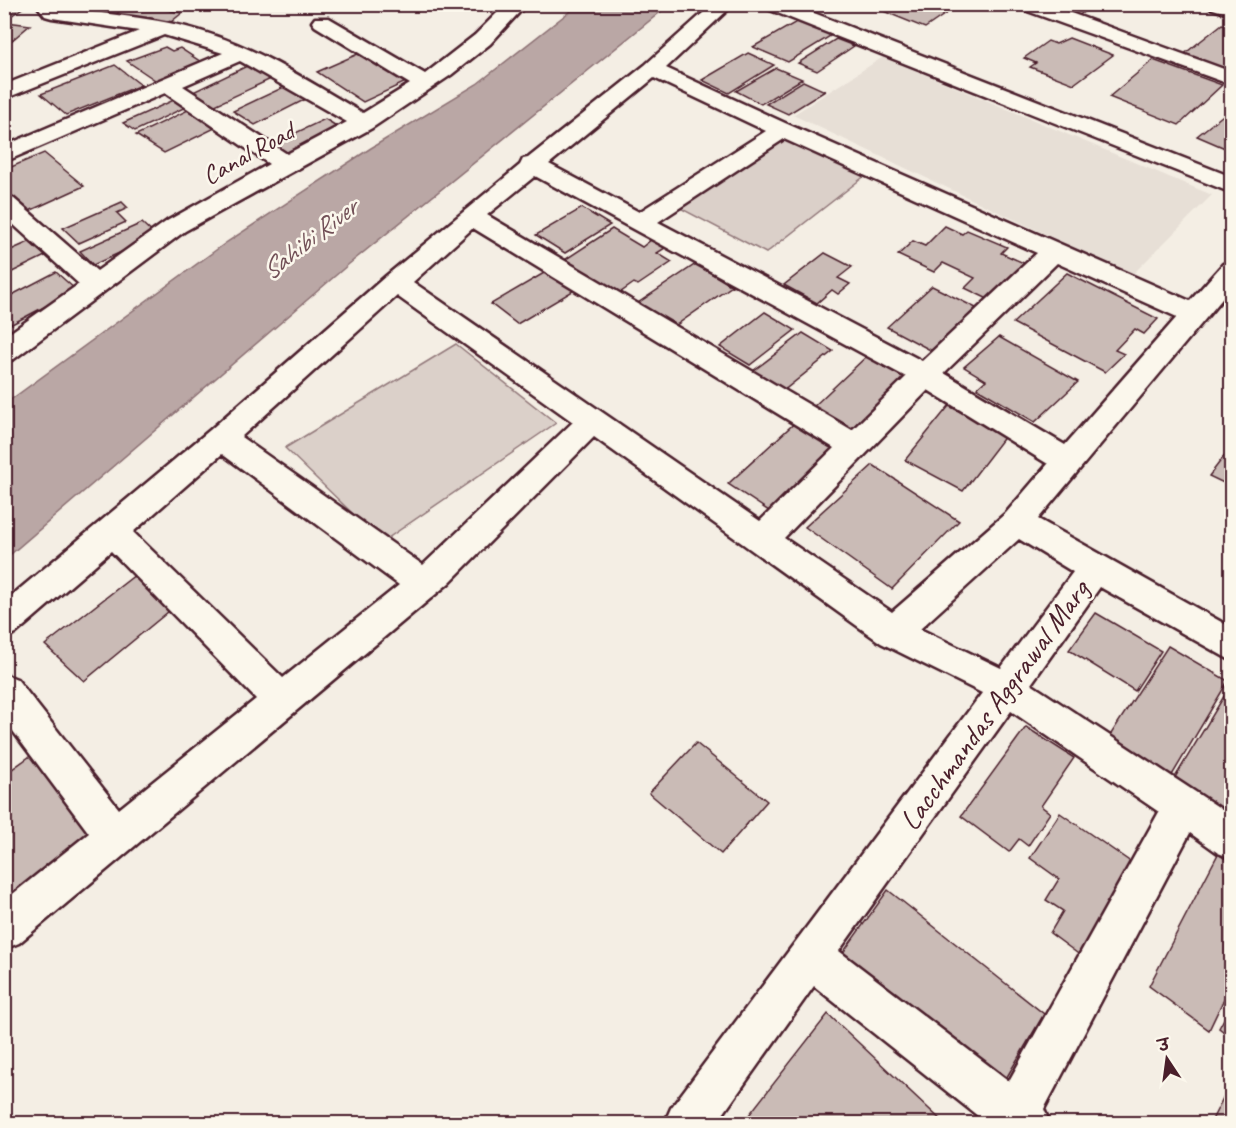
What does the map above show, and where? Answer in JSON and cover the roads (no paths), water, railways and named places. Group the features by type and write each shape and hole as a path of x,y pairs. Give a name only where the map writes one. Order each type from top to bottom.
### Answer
{"street":[{"path":"45,4 52,12 59,14 162,29 204,39 241,53 364,123"},
{"name":"Canal Road","path":"6,350 183,221 364,123 464,56 505,20 518,4"},
{"path":"4,623 221,438 394,282 531,164 652,69 725,4"},
{"path":"772,4 1232,186"},
{"path":"1026,4 1232,79"},
{"path":"322,22 424,83"},
{"path":"4,93 162,29"},
{"path":"4,156 241,53"},
{"path":"652,69 1195,314"},
{"path":"167,85 287,165"},
{"path":"640,222 783,130"},
{"path":"531,164 925,375 1069,462"},
{"path":"4,202 96,285"},
{"path":"471,216 856,447"},
{"path":"762,540 925,375 1054,251"},
{"path":"894,632 1017,522 1232,270"},
{"path":"394,282 894,632 1007,688 1232,838"},
{"path":"4,928 423,584 592,421"},
{"path":"221,438 423,584"},
{"name":"Lacchmandas Aggrawal Marg","path":"687,1124 1095,568 1017,522"},
{"path":"112,531 281,700"},
{"path":"1095,568 1232,646"},
{"path":"4,690 116,836"},
{"path":"809,955 1019,1120 1183,807"}],"water":[{"name":"Sahibi River","path":"578,5 669,5 349,264 5,559 5,404 227,242 371,148 477,84"}]}
